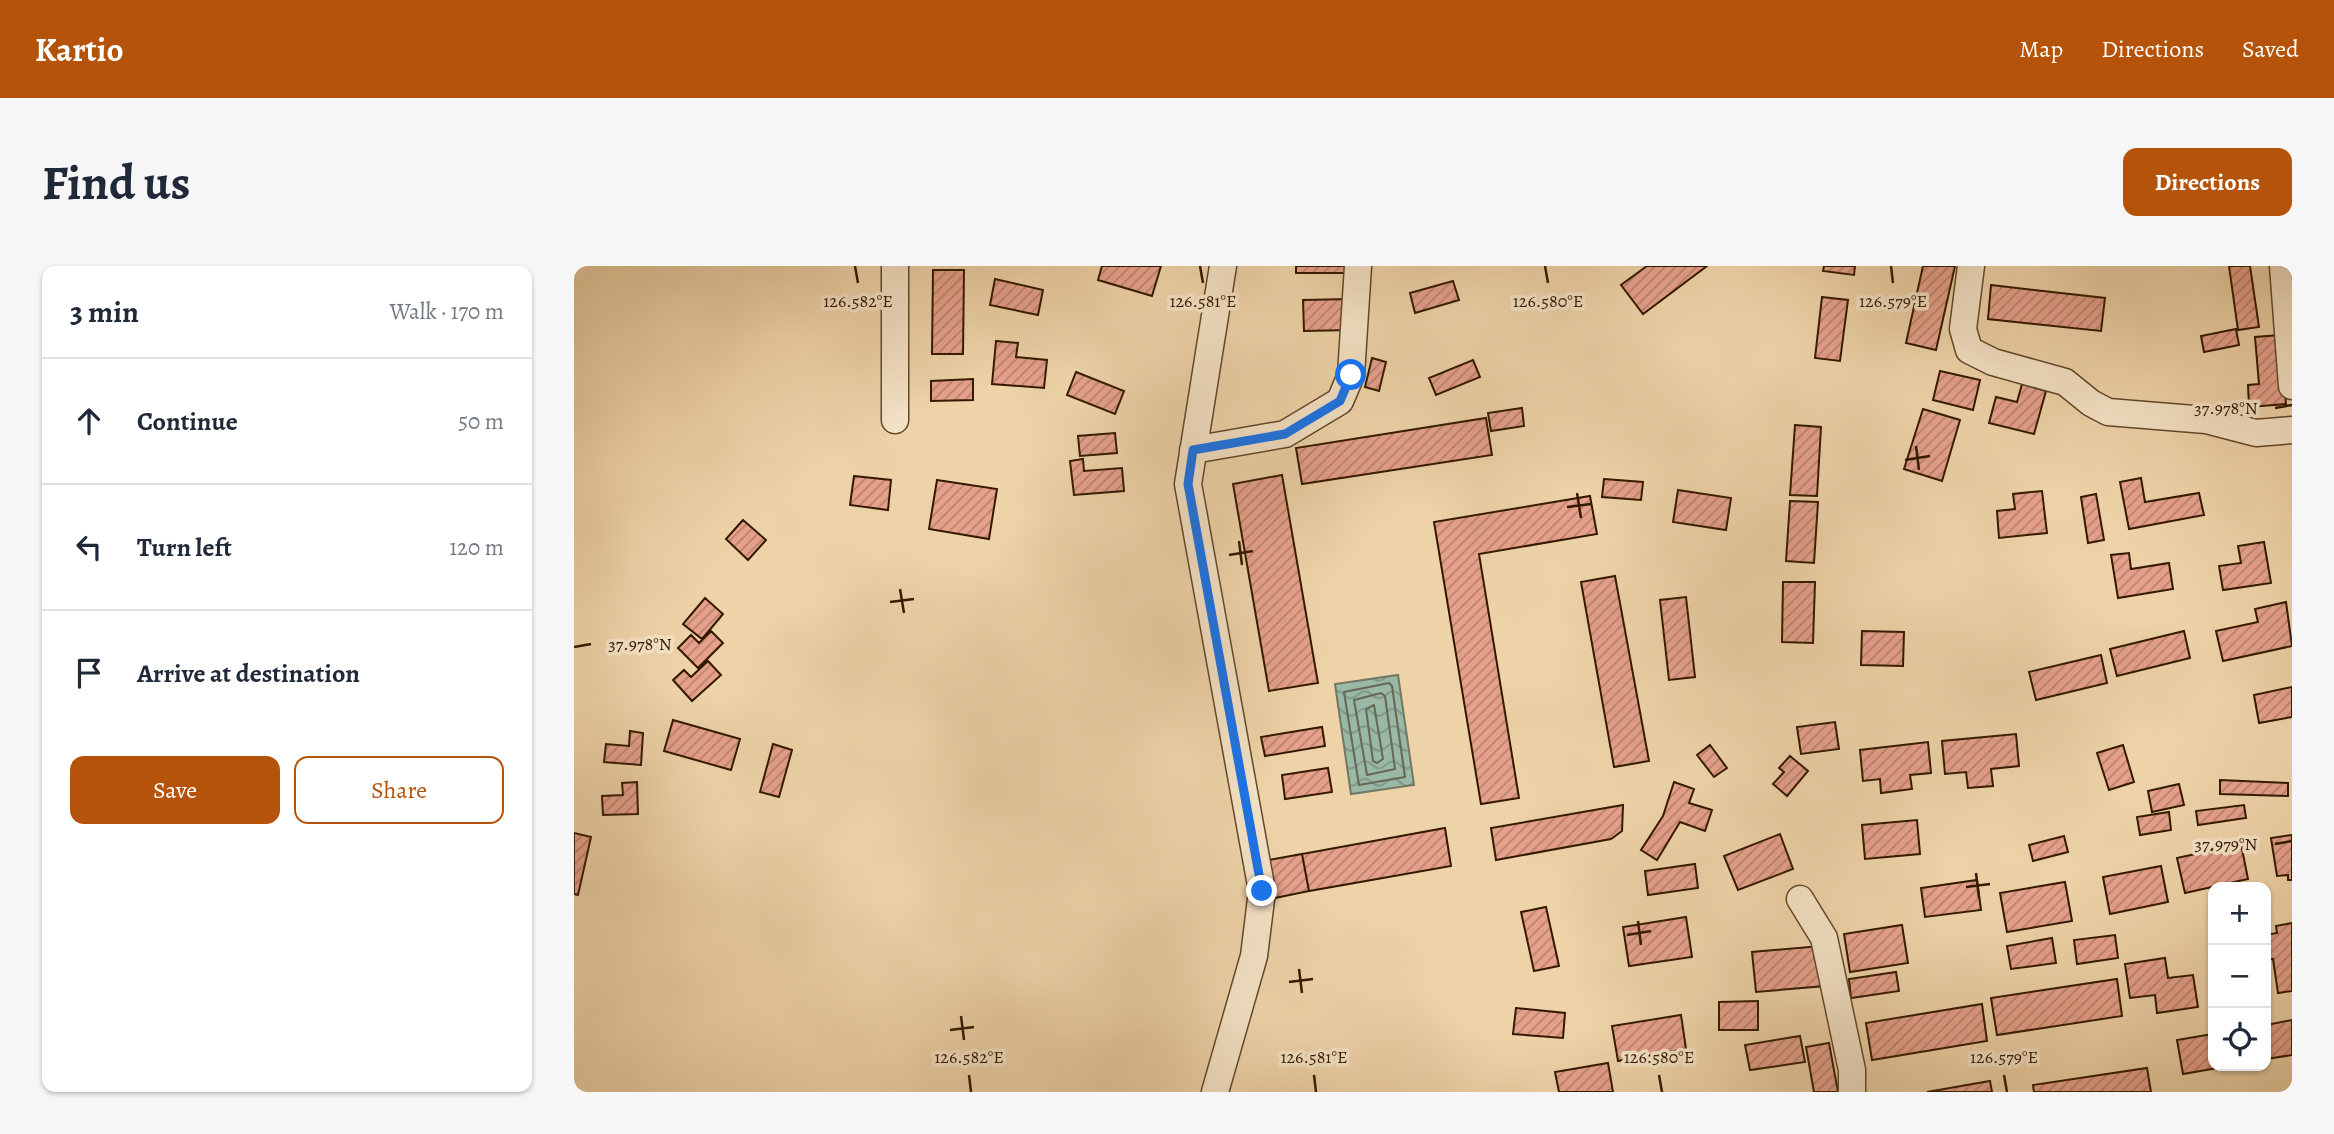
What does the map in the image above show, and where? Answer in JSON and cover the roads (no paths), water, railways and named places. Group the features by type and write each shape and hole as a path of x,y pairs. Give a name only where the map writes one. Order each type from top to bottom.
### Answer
{"street":[{"path":"895,266 895,420"},
{"path":"1215,1092 1254,956 1262,891 1188,484 1223,266"},
{"path":"1193,450 1285,434 1340,401 1351,375 1358,266"},
{"path":"1971,266 1963,330 1969,351 1993,362 2065,382 2091,404 2108,412 2206,420 2256,433 2292,430"},
{"path":"2283,266 2292,386"},
{"path":"1800,899 1824,938 1852,1070 1853,1092"}],"water":[{"path":"1398,675 1414,785 1351,794 1335,684"}]}
